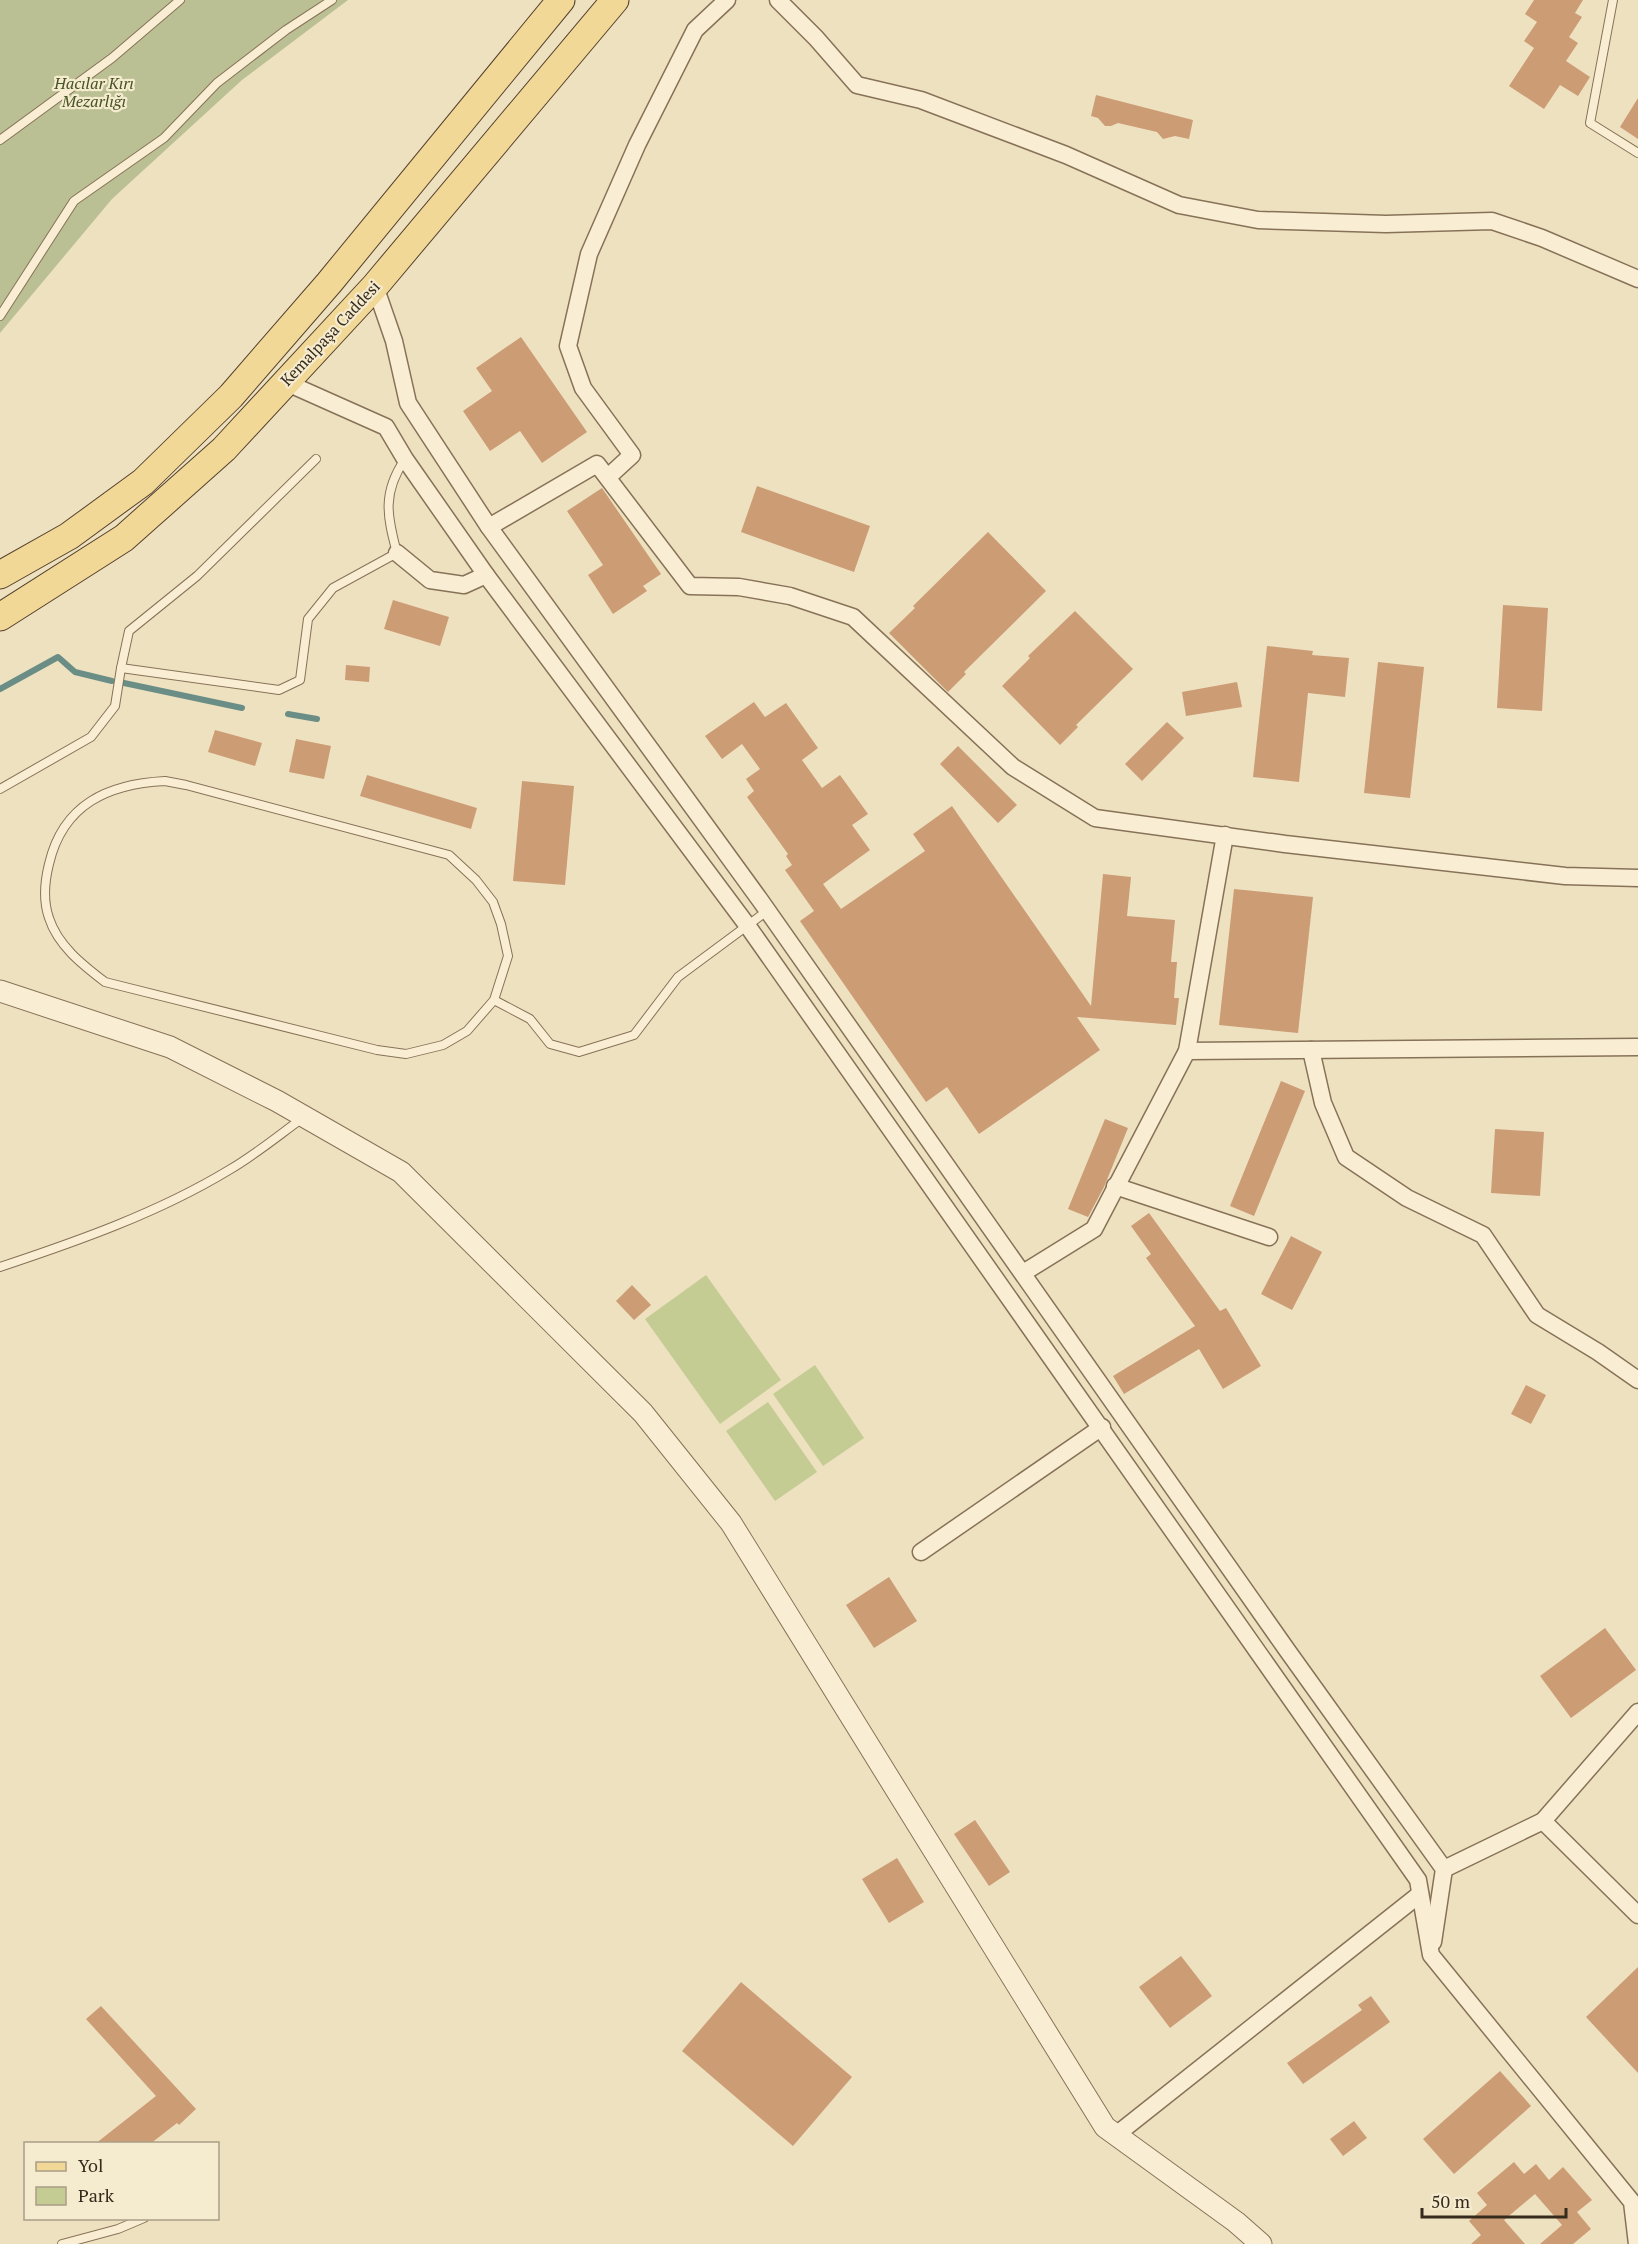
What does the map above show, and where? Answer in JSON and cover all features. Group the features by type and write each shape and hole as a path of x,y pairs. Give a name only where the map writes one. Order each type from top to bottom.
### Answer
{"main road":[{"name":"Kemalpaşa Caddesi","path":"0,575 69,536 143,482 231,396 329,283 561,0"},
{"name":"Kemalpaşa Caddesi","path":"0,617 124,538 224,449 375,286 615,0"}],"street":[{"path":"608,477 632,456 583,388 568,346 590,254 636,145 695,30 727,0"},
{"path":"778,0 816,38 857,85 921,100 1066,155 1179,205 1258,220 1386,224 1492,221 1542,238 1638,279"},
{"path":"375,286 394,341 408,403 489,527 767,911 1287,1650 1444,1869 1431,1955"},
{"path":"285,382 386,427 405,459 486,575 747,925 1418,1880 1431,1955 1632,2202 1637,2244"},
{"path":"489,527 597,464 690,586 739,587 790,596 853,617 1013,767 1095,818 1225,836 1565,876 1638,878"},
{"path":"397,553 430,580 464,585 486,575"},
{"path":"1023,1273 1094,1230 1187,1051 1225,836"},
{"path":"0,991 170,1047 304,1117 401,1172 643,1413 731,1523 1105,2127 1236,2222 1261,2244"},
{"path":"1187,1051 1638,1047"},
{"path":"1311,1050 1323,1103 1346,1157 1407,1198 1483,1235 1537,1315 1598,1352 1638,1380"},
{"path":"1115,1186 1269,1237"},
{"path":"921,1552 1102,1428"},
{"path":"1444,1869 1543,1821 1638,1712"},
{"path":"1543,1821 1638,1915"},
{"path":"1116,2135 1420,1894"}],"lane":[{"path":"0,140 112,58 180,0"},
{"path":"0,316 74,201 164,138 217,82 286,30 332,0"},
{"path":"1613,0 1590,123 1638,153"},
{"path":"0,789 91,737 115,706 129,631 196,576 316,459"},
{"path":"121,669 279,690 300,680 309,619 333,588 397,553 388,520 394,476 405,459"},
{"path":"165,781 449,855 476,880 493,902 501,924 508,956 494,1000 467,1030 443,1045 406,1054 377,1050 105,982 83,965 64,945 48,918 45,881 53,845 70,818 94,798 114,789 165,781"},
{"path":"494,1000 530,1019 550,1044 579,1052 634,1035 678,977 767,911"},
{"path":"0,1267 98,1233 173,1200 230,1170 304,1117"},
{"path":"62,2244 118,2229 139,2220"}],"green space":[{"name":"Hacılar Kırı Mezarlığı","path":"0,0 348,0 242,80 112,199 0,333"},
{"path":"706,1275 781,1380 720,1424 645,1319"},
{"path":"815,1365 864,1438 823,1466 773,1394"},
{"path":"768,1402 817,1472 775,1501 726,1431"}],"building":[{"path":"1534,0 1583,0 1575,13 1582,17 1569,37 1578,43 1566,61 1590,77 1578,96 1560,85 1544,109 1509,86 1534,48 1524,41 1537,22 1525,14"},
{"path":"1096,95 1193,120 1189,139 1175,136 1163,139 1157,132 1118,123 1105,126 1098,118 1091,116"},
{"path":"1638,98 1638,139 1620,127"},
{"path":"521,337 587,432 542,463 520,431 490,451 463,411 492,391 476,368"},
{"path":"757,486 870,526 854,572 741,532"},
{"path":"602,488 661,574 643,586 647,591 613,614 588,575 603,565 567,511"},
{"path":"988,532 1046,591 964,672 966,674 948,692 889,633"},
{"path":"393,600 449,617 440,646 384,629"},
{"path":"1503,605 1548,608 1542,711 1497,708"},
{"path":"1075,611 1133,669 1076,725 1078,727 1060,745 1002,686 1030,658 1028,656"},
{"path":"1267,646 1313,651 1312,655 1349,658 1345,697 1308,693 1299,782 1253,777"},
{"path":"1378,662 1424,667 1410,798 1364,793"},
{"path":"346,665 370,667 369,682 345,680"},
{"path":"1237,682 1242,707 1186,716 1182,692"},
{"path":"754,702 765,717 786,703 818,748 802,760 822,788 840,775 868,814 852,825 870,850 823,884 841,909 925,851 913,834 952,806 1091,1006 1103,874 1131,877 1127,916 1175,920 1171,962 1177,962 1174,998 1179,998 1176,1025 1077,1017 1100,1050 979,1134 947,1087 926,1102 800,921 814,911 785,870 792,865 786,856 788,854 747,797 754,791 746,779 760,769 742,744 722,759 705,736"},
{"path":"1167,722 1184,738 1142,781 1125,764"},
{"path":"215,730 262,743 255,766 208,752"},
{"path":"296,739 331,746 324,779 289,772"},
{"path":"958,746 1017,805 998,823 940,764"},
{"path":"367,775 477,808 471,829 360,796"},
{"path":"522,781 574,786 565,885 513,881"},
{"path":"1234,889 1313,897 1298,1033 1219,1025"},
{"path":"1281,1081 1305,1091 1254,1216 1230,1206"},
{"path":"1105,1119 1128,1128 1104,1187 1088,1217 1068,1209"},
{"path":"1495,1129 1544,1132 1540,1196 1491,1193"},
{"path":"1149,1213 1220,1311 1226,1308 1261,1366 1223,1389 1199,1349 1124,1394 1113,1376 1195,1326 1146,1258 1151,1254 1131,1226"},
{"path":"1291,1236 1322,1252 1292,1310 1261,1294"},
{"path":"632,1285 651,1305 634,1320 616,1301"},
{"path":"1526,1385 1546,1395 1531,1424 1511,1414"},
{"path":"889,1577 917,1621 874,1648 846,1605"},
{"path":"1605,1628 1636,1670 1571,1718 1540,1676"},
{"path":"975,1820 1010,1872 989,1886 954,1834"},
{"path":"897,1858 924,1902 889,1923 862,1879"},
{"path":"1181,1956 1212,1996 1170,2028 1139,1987"},
{"path":"1638,1967 1638,2073 1586,2017"},
{"path":"741,1982 852,2077 793,2146 682,2051"},
{"path":"1371,1996 1390,2022 1303,2084 1287,2063 1362,2010 1358,2005"},
{"path":"101,2006 196,2109 179,2125 177,2123 153,2142 98,2142 156,2096 86,2019"},
{"path":"1500,2071 1531,2106 1454,2174 1423,2139"},
{"path":"1354,2121 1367,2138 1343,2156 1330,2139"},
{"path":"1514,2162 1524,2174 1536,2164 1549,2180 1563,2167 1592,2200 1577,2212 1591,2229 1573,2244 1540,2244 1562,2225 1535,2194 1504,2220 1525,2244 1471,2244 1481,2235 1469,2221 1487,2205 1477,2193"}],"waterway":[{"path":"0,689 58,657 75,672 112,681"},
{"path":"124,683 242,708"},
{"path":"288,714 317,719"}]}
